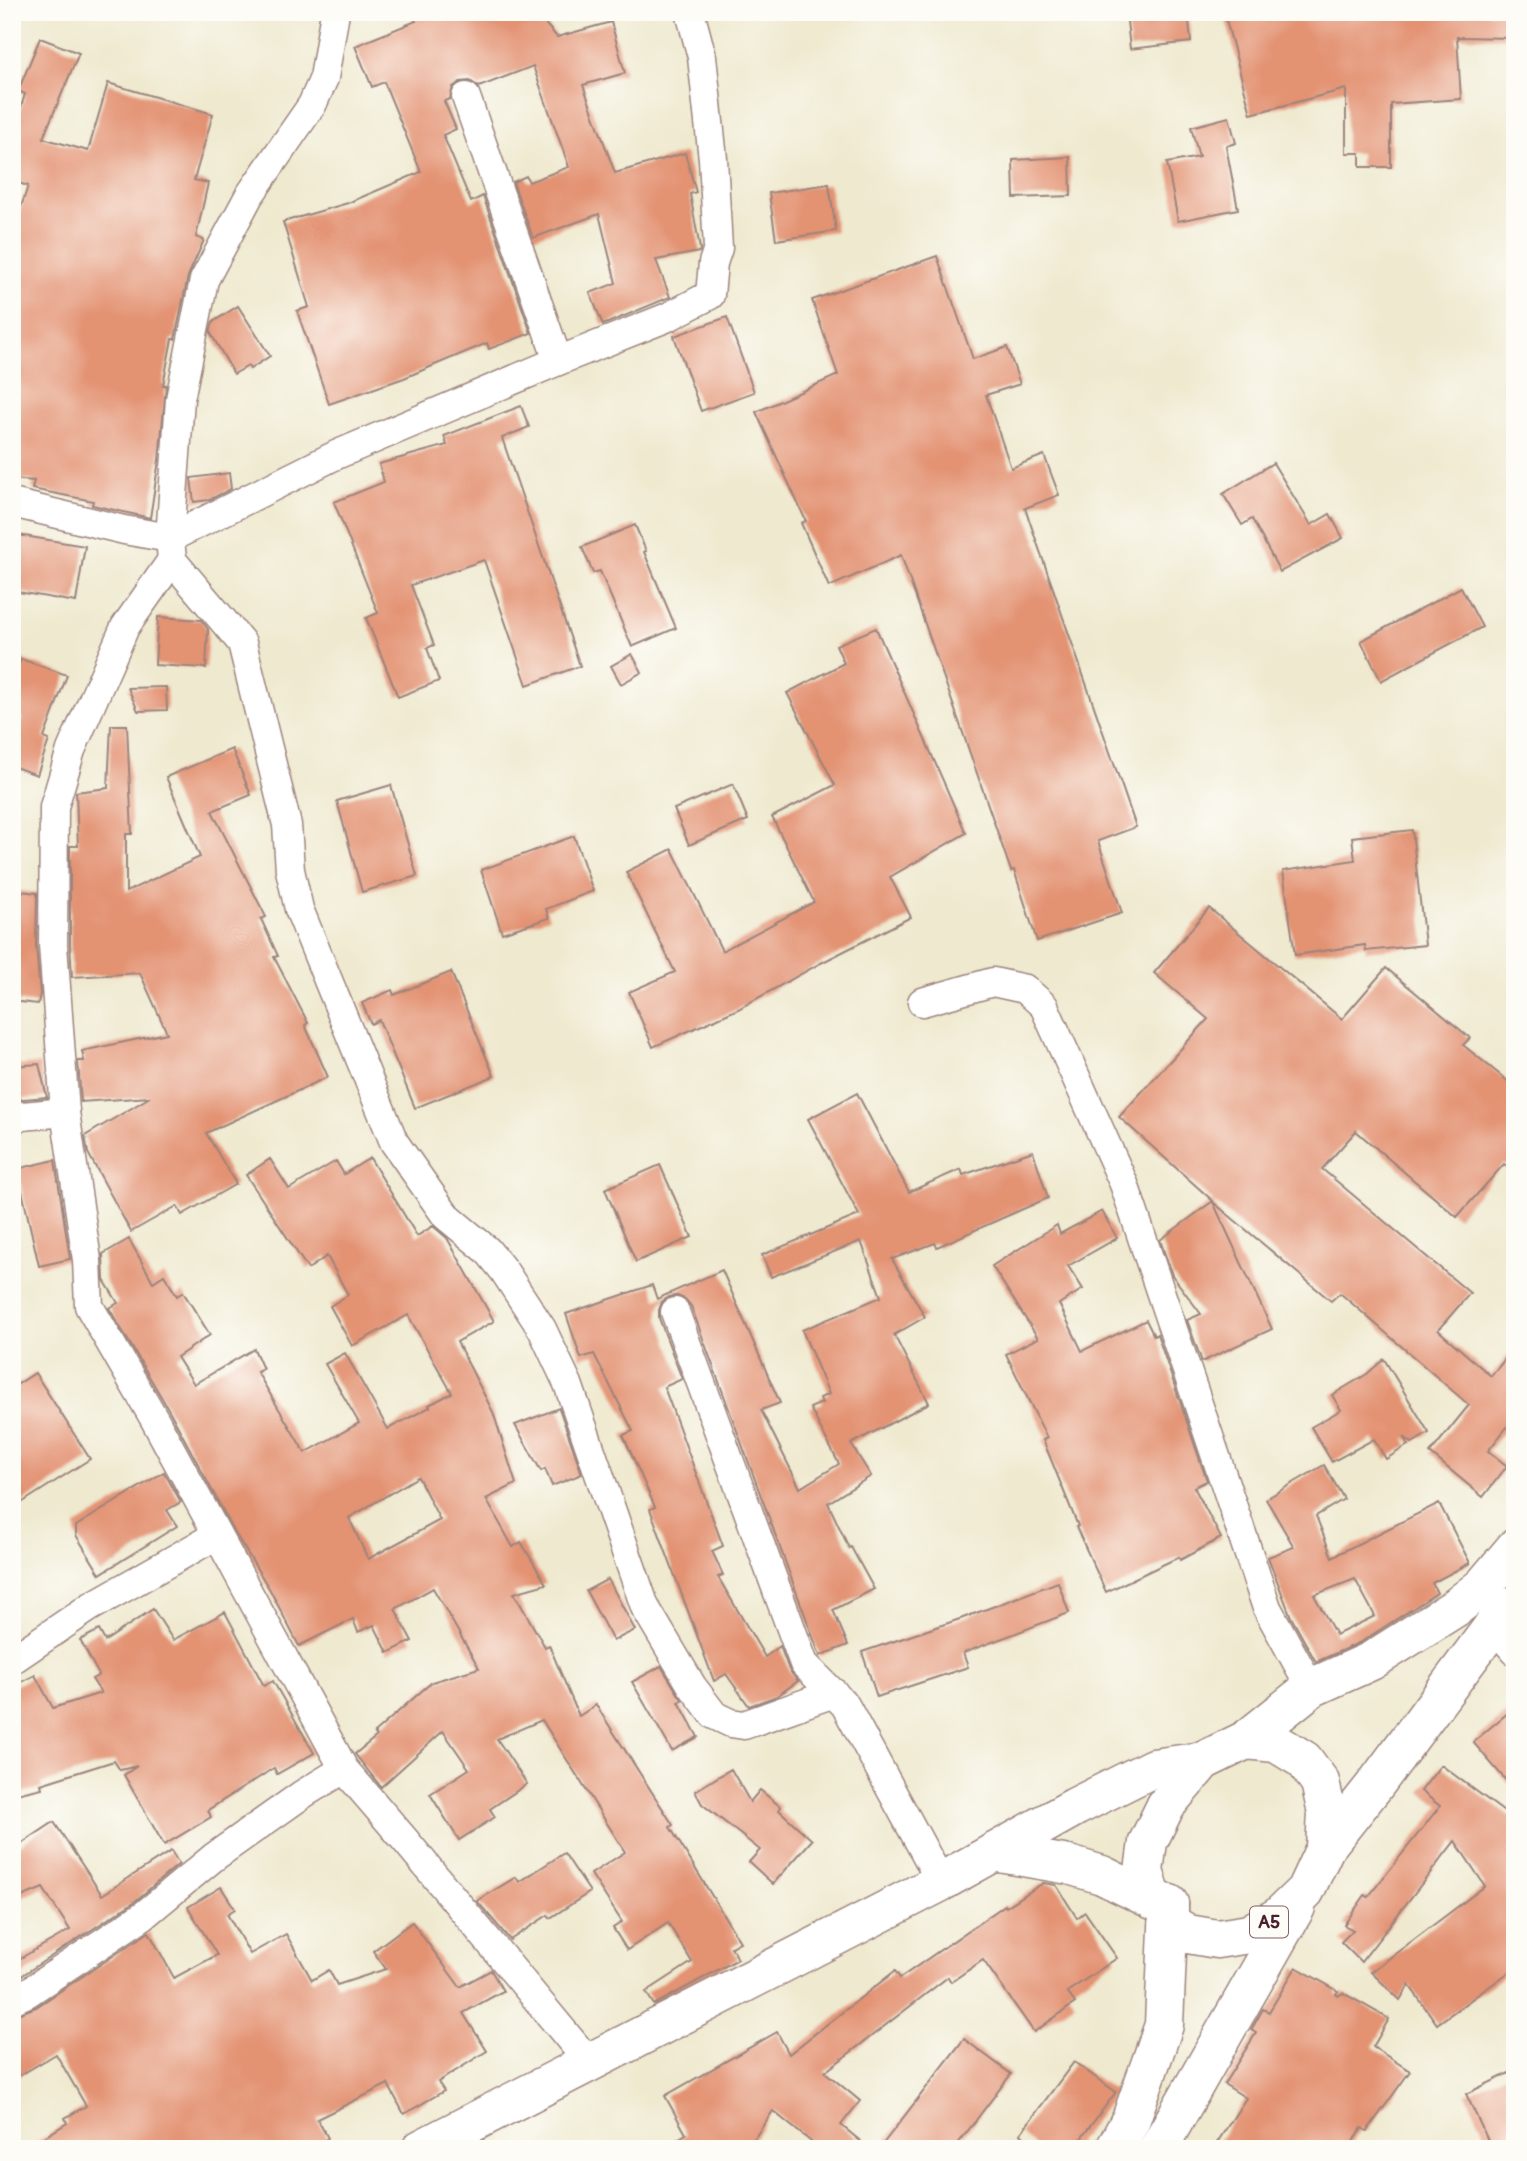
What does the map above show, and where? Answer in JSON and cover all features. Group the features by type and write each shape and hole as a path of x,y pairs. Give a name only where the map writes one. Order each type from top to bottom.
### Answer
{"main road":[{"name":"A5","path":"1305,1891 1279,1916 1249,1934 1217,1939 1188,1934 1169,1922 1144,1871 1148,1842 1166,1805 1203,1760 1246,1740 1311,1688 1371,1661 1455,1608 1483,1586 1515,1548"},
{"name":"A5","path":"1158,2149 1305,1891 1325,1848 1507,1627"},
{"name":"A5","path":"1246,1740 1276,1743 1304,1760 1320,1782 1326,1813 1325,1848"},
{"path":"421,2149 941,1882 1074,1807 1153,1768 1203,1760"},
{"path":"994,1852 1069,1865 1102,1875 1161,1902"},
{"name":"A5","path":"1115,2149 1131,2119 1164,2025 1161,1902"}],"street":[{"path":"335,12 324,78 312,105 249,196 204,280 180,399 171,549 125,627 71,750 54,807 53,945 65,1112 87,1260 89,1306 155,1420 344,1769 588,2062"},
{"path":"171,549 336,455 668,317 710,295 713,263 718,248 713,159 702,57 690,12"},
{"path":"466,97 558,361"},
{"path":"12,503 124,530 171,549 242,643 287,825 290,870 299,909 394,1142 446,1216 487,1250 504,1271 542,1329 568,1384 645,1607 691,1686 714,1715 731,1723 744,1725 834,1693"},
{"path":"922,1002 993,982 1025,989 1044,1006 1124,1184 1267,1608 1311,1688"},
{"path":"12,1118 65,1112"},
{"path":"675,1312 804,1664 845,1705 941,1882"},
{"path":"12,1660 90,1607 217,1535"},
{"path":"12,2000 27,1993 144,1915 214,1857 303,1794 344,1769"}],"building":[{"path":"410,12 535,12 557,37 611,22 625,73 583,85 615,173 685,153 696,192 690,194 700,249 699,252 656,260 670,297 603,325 590,293 616,283 599,214 533,238 513,182 526,176 529,182 569,167 533,66 479,87 470,81 460,82 453,87 450,99 444,101 456,129 443,135 471,202 483,196 531,333 489,349 487,343 404,378 329,404 297,311 309,307 283,222 348,203 421,172 384,82 372,87 355,46 416,21"},
{"path":"1126,12 1188,12 1191,42 1130,49"},
{"path":"1224,12 1515,12 1515,38 1457,37 1461,99 1391,104 1391,167 1360,167 1360,153 1346,153 1346,89 1251,114"},
{"path":"40,38 79,53 43,138 88,151 108,83 213,114 194,180 208,183 196,237 204,240 188,276 163,385 166,385 159,460 150,518 92,505 93,501 32,489 34,481 12,479 12,234 28,186 12,181 12,136 25,94 18,91"},
{"path":"1229,117 1236,143 1226,146 1238,209 1178,221 1167,163 1199,157 1191,127"},
{"path":"1070,157 1071,196 1014,198 1013,160"},
{"path":"829,184 836,231 776,240 769,193"},
{"path":"937,256 973,359 1007,347 1020,384 986,395 1011,468 1044,455 1059,495 1025,508 1136,827 1098,841 1122,913 1037,941 901,555 829,587 801,523 806,521 756,412 838,375 812,300"},
{"path":"238,306 270,356 250,369 248,366 234,374 210,332 213,322"},
{"path":"727,317 754,392 701,411 674,336"},
{"path":"521,406 529,427 502,438 580,666 527,685 484,560 411,585 434,645 427,648 439,681 398,697 366,618 378,613 334,502 384,482 379,464 447,445 444,436"},
{"path":"1273,463 1311,525 1330,514 1343,538 1280,572 1252,519 1242,525 1223,494"},
{"path":"229,473 231,489 209,500 194,502 191,478"},
{"path":"635,525 676,628 632,647 600,571 593,573 582,547"},
{"path":"12,534 85,546 76,602 12,591"},
{"path":"1461,587 1482,627 1381,681 1361,641"},
{"path":"158,617 201,620 208,629 206,668 155,665"},
{"path":"876,628 966,833 890,877 911,917 738,1009 653,1047 629,992 675,972 626,872 672,849 722,951 814,902 772,817 835,785 787,693 844,663 836,645"},
{"path":"632,654 642,672 621,684 611,666"},
{"path":"21,659 67,675 44,738 49,740 37,775 12,766 12,746 22,718 12,715 12,682"},
{"path":"166,687 167,710 138,711 128,688"},
{"path":"111,725 127,725 132,834 126,834 126,892 200,857 166,777 232,749 251,795 212,811 266,917 261,919 278,956 274,957 308,1023 305,1025 328,1077 206,1133 236,1184 182,1215 177,1206 131,1232 88,1153 85,1136 150,1097 81,1102 78,1061 84,1061 82,1051 167,1033 140,973 72,977 70,944 70,846 78,846 76,792 108,788"},
{"path":"733,784 748,820 689,845 674,809"},
{"path":"391,785 417,876 362,892 337,801"},
{"path":"1412,830 1425,945 1366,951 1365,945 1295,955 1283,871 1355,860 1352,837"},
{"path":"574,836 593,891 546,909 549,918 502,933 481,870"},
{"path":"12,890 37,893 38,1004 12,1001"},
{"path":"1209,908 1342,1019 1386,968 1470,1038 1463,1045 1515,1087 1515,1172 1504,1164 1457,1217 1356,1131 1322,1169 1470,1293 1438,1330 1491,1376 1515,1347 1515,1417 1488,1451 1507,1466 1483,1497 1430,1453 1469,1405 1340,1293 1331,1301 1213,1202 1272,1329 1202,1362 1187,1320 1201,1314 1172,1275 1160,1240 1213,1201 1119,1117 1208,1019 1154,973"},
{"path":"451,972 494,1076 415,1108 379,1020 371,1024 362,1003 392,990 394,995"},
{"path":"39,1064 47,1097 12,1100 12,1066"},
{"path":"857,1093 909,1192 961,1169 963,1175 1033,1151 1048,1198 937,1247 935,1243 892,1259 925,1317 894,1335 929,1403 851,1444 871,1476 828,1503 849,1548 851,1547 874,1589 833,1610 848,1645 820,1656 691,1306 685,1299 677,1296 662,1302 659,1318 682,1379 664,1387 723,1546 712,1551 723,1575 718,1577 765,1657 780,1646 789,1670 798,1681 777,1696 749,1706 726,1674 714,1681 650,1509 655,1507 623,1435 633,1431 594,1354 581,1358 566,1314 652,1285 657,1299 722,1270 780,1403 761,1410 800,1488 839,1464 810,1408 822,1403 820,1398 829,1394 802,1330 881,1297 861,1241 771,1277 762,1255 859,1215 808,1119"},
{"path":"370,1158 417,1236 433,1226 447,1238 494,1321 457,1342 493,1412 516,1484 486,1499 513,1547 521,1542 546,1584 514,1593 545,1647 549,1645 579,1716 596,1705 673,1825 670,1827 740,1942 731,1947 738,1959 654,2005 646,1992 692,1962 668,1923 627,1950 613,1928 622,1922 591,1874 625,1852 542,1720 497,1739 527,1784 490,1809 495,1817 459,1840 430,1794 469,1769 443,1731 381,1787 355,1754 377,1736 374,1733 432,1682 479,1668 433,1588 395,1609 412,1641 388,1653 374,1625 358,1632 353,1619 299,1646 170,1412 109,1308 118,1303 104,1280 103,1254 129,1239 153,1282 164,1275 177,1296 183,1292 210,1335 177,1357 194,1384 254,1349 263,1369 257,1372 305,1453 359,1423 325,1364 345,1353 388,1429 430,1407 429,1405 452,1393 408,1315 352,1346 330,1306 348,1295 327,1256 308,1269 246,1175 270,1159 289,1189 336,1161 344,1174","holes":["418,1477 440,1520 368,1559 349,1518"]},
{"path":"55,1160 70,1259 39,1266 17,1169"},
{"path":"660,1165 692,1237 636,1262 605,1189"},
{"path":"1102,1211 1117,1238 1068,1266 1083,1289 1059,1304 1082,1351 1146,1320 1154,1336 1157,1334 1207,1481 1194,1487 1221,1538 1180,1560 1179,1557 1106,1592 1076,1527 1078,1526 1043,1440 1047,1438 1006,1354 1038,1338 992,1266 1057,1225 1060,1234"},
{"path":"1384,1359 1429,1433 1412,1443 1404,1437 1408,1445 1386,1459 1374,1439 1332,1462 1311,1427 1341,1410 1332,1395 1367,1374"},
{"path":"35,1373 90,1459 12,1509 12,1388"},
{"path":"559,1408 582,1474 552,1486 545,1469 541,1471 515,1425"},
{"path":"1324,1465 1344,1499 1316,1516 1332,1557 1439,1503 1470,1563 1432,1583 1437,1593 1361,1642 1316,1662 1291,1617 1268,1557 1294,1547 1266,1499","holes":["1355,1579 1375,1616 1336,1635 1314,1595"]},
{"path":"164,1472 181,1502 167,1510 177,1526 100,1574 76,1535 76,1526"},
{"path":"608,1579 635,1630 613,1641 586,1591"},
{"path":"1058,1582 1069,1613 963,1653 968,1667 877,1697 862,1652"},
{"path":"153,1609 173,1640 225,1612 264,1686 273,1681 314,1753 277,1774 274,1768 208,1810 211,1817 164,1845 124,1775 137,1766 120,1770 114,1761 41,1784 42,1788 12,1795 12,1687 35,1675 53,1708 101,1693 92,1679 99,1675 80,1640 99,1630 105,1641"},
{"path":"661,1666 682,1700 679,1702 698,1737 672,1751 632,1682"},
{"path":"1515,1707 1515,1791 1473,1742"},
{"path":"1441,1765 1515,1820 1515,1968 1437,2024 1409,1985 1400,2000 1371,1972 1485,1886 1455,1841 1361,1962 1341,1942 1353,1930 1344,1925 1365,1895 1368,1897 1440,1806 1421,1791"},
{"path":"731,1769 750,1802 760,1790 781,1807 779,1810 812,1840 773,1884 749,1862 760,1850 702,1804 695,1791"},
{"path":"54,1822 102,1895 171,1851 179,1864 134,1902 12,1982 12,1963 70,1930 43,1888 12,1901 12,1850"},
{"path":"564,1853 590,1892 510,1940 477,1901 516,1877 519,1882"},
{"path":"1043,1883 1056,1885 1077,1918 1085,1912 1117,1958 1067,1992 1075,2003 1034,2032 983,1960 951,1982 948,1977 825,2072 860,2101 841,2125 870,2149 820,2149 773,2111 747,2149 661,2149 686,2134 665,2096 777,2032 789,2054 895,1971 900,1978 1005,1905 1006,1907"},
{"path":"221,1887 235,1909 227,1914 250,1954 286,1934 312,1980 329,1970 337,1985 386,1969 373,1951 412,1922 460,1987 491,1970 503,1991 463,2013 487,2051 438,2082 444,2091 404,2114 388,2084 317,2119 328,2138 310,2149 25,2149 67,2123 65,2118 86,2106 56,2054 12,2080 12,2016 36,2007 149,1932 174,1978 217,1955 188,1907"},
{"path":"1296,1967 1338,1991 1338,1996 1343,1993 1389,2019 1373,2047 1410,2071 1367,2131 1362,2128 1348,2149 1213,2149 1246,2098 1224,2084 1256,2033 1251,2030 1263,2009 1269,2012"},
{"path":"964,2039 1011,2074 954,2149 879,2149"},
{"path":"1074,2062 1116,2092 1073,2149 1040,2149 1020,2134"},
{"path":"1509,2073 1515,2086 1515,2149 1492,2149 1466,2094"}]}
